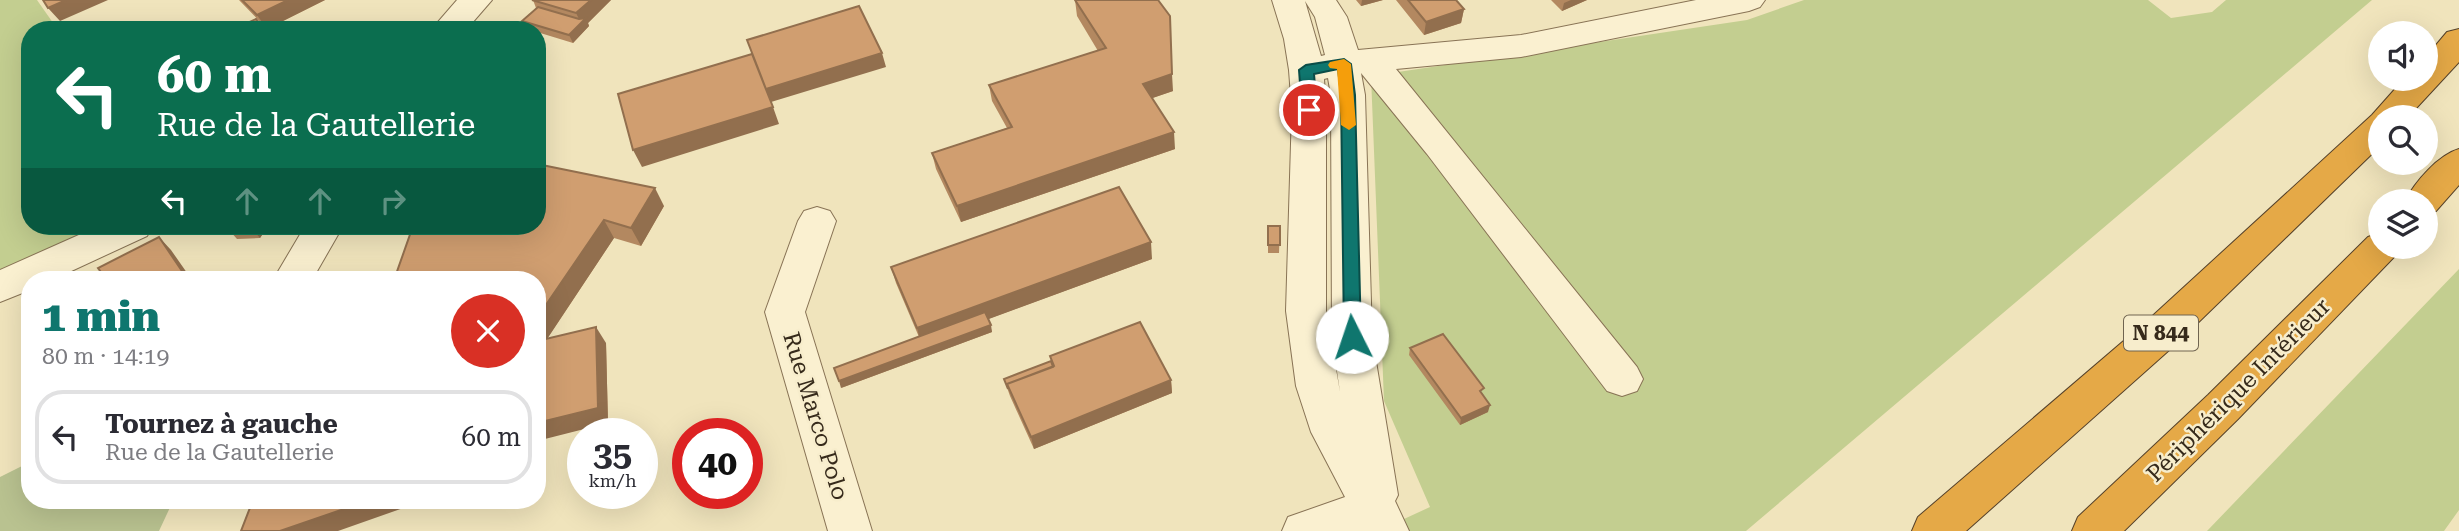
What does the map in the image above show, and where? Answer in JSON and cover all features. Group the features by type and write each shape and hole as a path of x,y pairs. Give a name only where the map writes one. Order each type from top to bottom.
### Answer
{"highway":[{"path":"2438,63 2459,40"},
{"path":"2399,105 2413,91"},
{"name":"N 844","path":"1934,531 2108,382 2255,247 2368,137"},
{"path":"2434,189 2459,162"},
{"name":"Périphérique Intérieur","path":"2094,531 2223,407 2369,259"}],"street":[{"path":"456,21 476,0"},
{"path":"1288,0 1301,38 1306,70 1309,110 1306,311 1317,386 1332,432 1383,521"},
{"path":"1320,0 1357,62 1440,145 1622,379"},
{"path":"1306,70 1357,62 1521,46 1749,0"},
{"path":"1357,62 1348,95 1352,337 1383,521"},
{"name":"Rue Marco Polo","path":"817,221 785,312 850,531"},
{"path":"35,271 114,235"},
{"path":"297,271 319,235"},
{"path":"0,287 21,277"},
{"path":"1304,531 1342,517 1383,521"}],"green space":[{"path":"0,0 37,0 52,21 21,21 21,235 86,235 0,276"},
{"path":"1804,0 2148,0 2171,18 2212,12 2226,0 2372,0 1746,531 1378,531 1430,507 1384,401 1371,76 1747,20"},
{"path":"2459,269 2459,510 2444,531 2207,531"},
{"path":"21,466 21,509 169,509 159,531 0,531 0,477"}],"building":[{"path":"43,0 66,0 48,8"},
{"path":"242,0 288,0 257,15"},
{"path":"532,0 591,0 576,13"},
{"path":"1075,0 1158,0 1170,16 1172,74 1143,84 1174,132 957,206 932,153 1012,127 989,85 1106,48"},
{"path":"1408,0 1456,0 1464,9 1426,22"},
{"path":"859,6 882,53 766,89 747,40"},
{"path":"538,7 579,19 586,18 569,35 546,28 546,21 522,21"},
{"path":"752,54 773,107 633,150 618,94"},
{"path":"546,166 655,188 631,228 604,220 546,305 546,271 397,271 410,235 546,235"},
{"path":"1119,187 1151,242 917,328 891,267"},
{"path":"1268,226 1280,226 1280,245 1268,245"},
{"path":"159,237 182,271 100,271 98,268"},
{"path":"985,312 991,325 839,381 834,368"},
{"path":"1140,322 1171,380 1031,437 1007,384 1054,366 1050,356"},
{"path":"596,327 598,408 546,421 546,339"},
{"path":"1443,334 1484,388 1480,391 1490,405 1461,418 1410,348"},
{"path":"1051,361 1053,367 1007,384 1008,389 1004,379"},
{"path":"250,509 344,509 280,531 241,531"}],"slow traffic":[{"path":"1335,65 1344,64 1349,125"}],"route":[{"path":"1309,110 1306,70 1344,64 1348,95 1352,337"}]}
